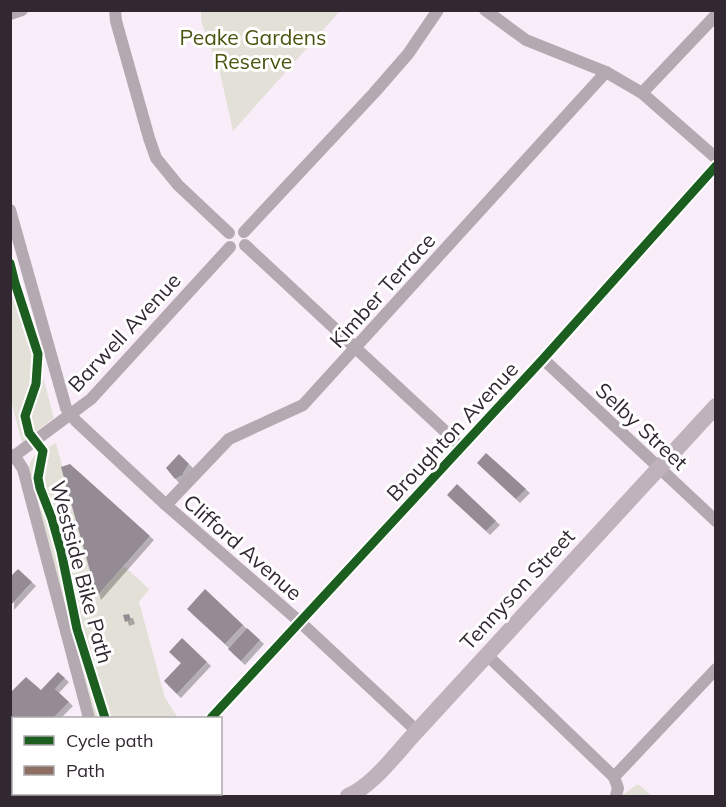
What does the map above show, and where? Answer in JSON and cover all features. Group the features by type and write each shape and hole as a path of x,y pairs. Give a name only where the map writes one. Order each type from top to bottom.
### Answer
{"street":[{"path":"10,14 22,10"},
{"path":"116,10 116,21 148,138 156,158 178,185 229,233"},
{"path":"438,10 408,54 244,238 236,249 230,247 226,238 229,233 238,229 244,238 355,348 462,447"},
{"path":"485,10 526,40 606,72 642,93 716,158"},
{"path":"642,93 716,15"},
{"name":"Kimber Terrace","path":"166,505 229,439 303,405 606,72"},
{"name":"Broughton Avenue","path":"212,717 543,359 716,166"},
{"path":"10,210 62,400 71,415"},
{"name":"Barwell Avenue","path":"12,457 91,399 230,247"},
{"name":"Selby Street","path":"543,359 716,520"},
{"name":"Tennyson Street","path":"355,795 417,731 716,406"},
{"name":"Clifford Avenue","path":"71,415 166,505 300,622 417,731"},
{"path":"12,457 23,469 89,717"},
{"path":"487,655 614,777 618,788 616,796"},
{"path":"614,777 716,669"}],"green space":[{"name":"Peake Gardens Reserve","path":"201,10 340,11 233,131 220,73 201,21"},
{"path":"11,256 54,418 22,442 11,401"},
{"path":"56,443 97,595 124,566 149,589 139,602 165,698 177,717 95,717 29,469 32,460 42,450"},
{"path":"638,784 652,796 621,796"},
{"path":"116,795 164,796 116,796"}],"building":[{"path":"486,453 526,489 516,499 477,463"},
{"path":"179,454 189,464 184,474 175,479 166,468"},
{"path":"70,464 150,536 97,596 61,467"},
{"path":"457,484 496,521 486,531 447,495"},
{"path":"18,569 32,582 10,606 10,574 12,575"},
{"path":"205,589 243,625 225,644 187,609"},
{"path":"129,614 131,620 125,622 123,615"},
{"path":"247,628 260,640 241,661 228,649"},
{"path":"182,638 207,662 177,694 164,681 181,663 169,652"},
{"path":"58,672 65,678 55,689 69,702 54,717 12,717 12,738 10,737 10,693 26,677 41,690"},
{"path":"54,795 101,796 55,796"}],"cycle path":[{"path":"212,717 543,359 716,166"},
{"name":"Westside Bike Path","path":"10,263 38,354 36,384 25,416 29,433 43,451 38,478 40,488 52,519 77,629 105,717"}]}
